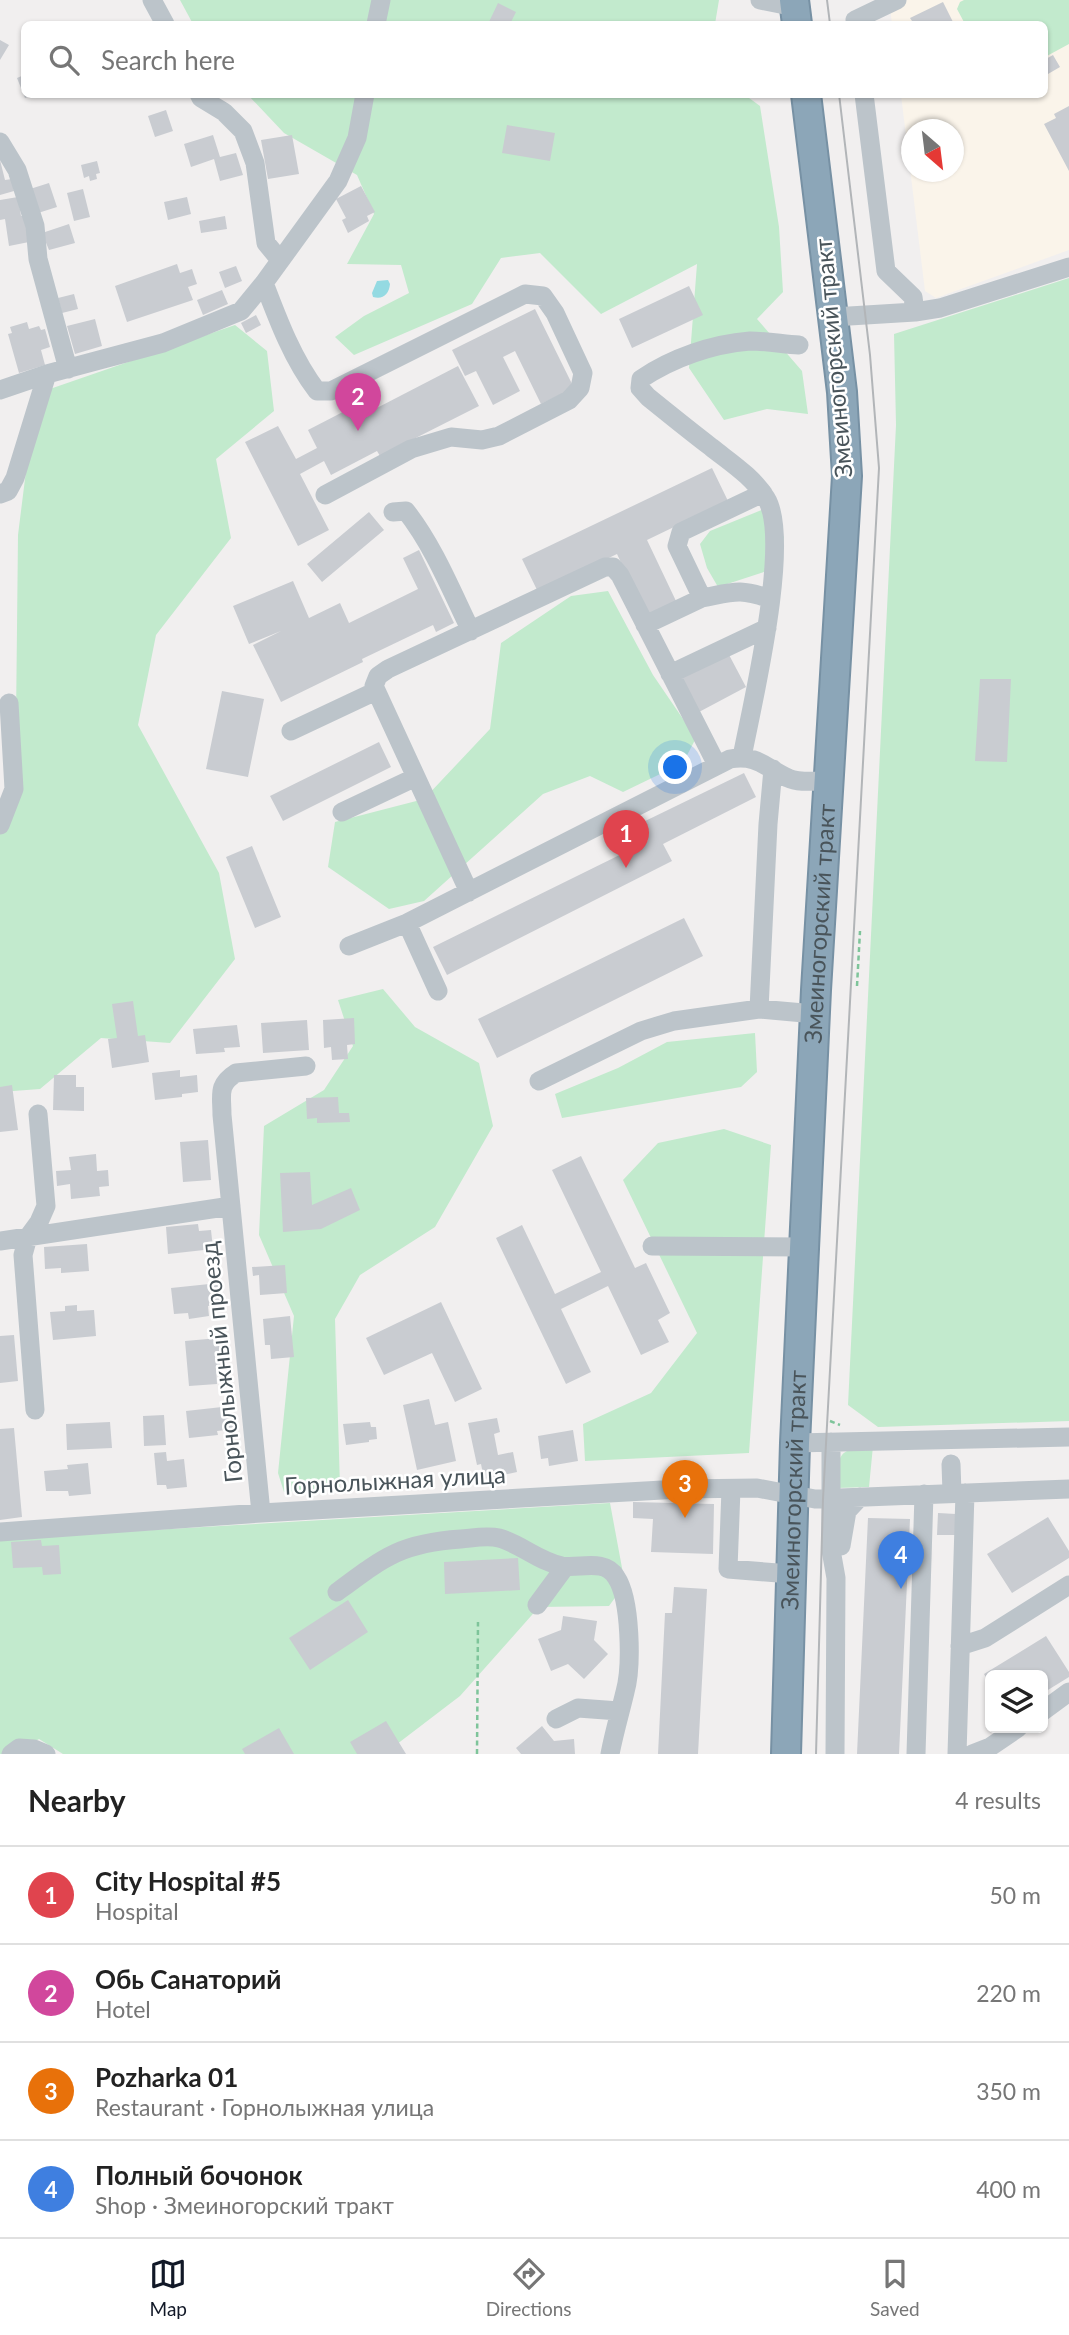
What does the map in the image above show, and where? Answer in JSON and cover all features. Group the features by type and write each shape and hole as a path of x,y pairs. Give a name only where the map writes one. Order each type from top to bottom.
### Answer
{"highway":[{"name":"Змеиногорский тракт","path":"786,1754 795,1443 815,1014 847,476 842,392 806,98"}],"street":[{"path":"152,0 162,21"},
{"path":"377,21 381,0"},
{"path":"760,0 795,10"},
{"path":"853,0 856,21"},
{"path":"858,21 897,0"},
{"path":"200,98 224,112 243,131 255,163 265,243 280,260"},
{"path":"0,390 47,374 163,343 241,311 338,181 357,138 364,98"},
{"path":"864,98 886,271 913,297 915,312"},
{"path":"0,142 17,170 35,226 38,259 68,369"},
{"path":"833,317 940,308 1069,267"},
{"path":"264,283 308,379 317,391 331,391 524,293 543,296 555,313 583,373 580,388 569,400 499,436 482,440 451,437 411,449 325,495"},
{"path":"742,757 775,574 773,513 752,479 648,397 640,388 641,379 659,367 708,348 750,341 799,345"},
{"path":"0,494 8,491 15,478 47,374"},
{"path":"702,598 677,545 681,532 763,494"},
{"path":"393,512 406,511 416,524 432,549 471,631"},
{"path":"469,892 374,686 378,676 388,669 605,567 613,567 620,575 717,765"},
{"path":"645,625 702,598 739,591 770,599"},
{"path":"670,674 767,628"},
{"path":"291,731 376,691"},
{"path":"0,825 14,789 9,703"},
{"path":"349,946 407,923 717,765 742,757 760,761 790,780 827,781"},
{"path":"759,1009 772,769"},
{"path":"342,812 416,777"},
{"path":"407,923 438,991"},
{"path":"539,1081 641,1031 674,1021 759,1009 815,1014"},
{"name":"Горнолыжный проезд","path":"261,1513 222,1115 222,1086 236,1073 306,1066"},
{"path":"35,1410 23,1255 28,1237 46,1206 38,1114"},
{"name":"Горнолыжный проезд","path":"0,1241 231,1206"},
{"path":"652,1246 804,1247"},
{"path":"795,1443 1069,1437"},
{"path":"831,1442 831,1550 836,1578"},
{"path":"951,1464 959,1493 960,1646 957,1754"},
{"name":"Горнолыжная улица","path":"0,1532 261,1513 621,1492 757,1488 794,1496 831,1499 1069,1489"},
{"path":"731,1489 728,1569 791,1574"},
{"path":"916,1754 924,1494"},
{"path":"835,1754 836,1578 844,1519 849,1508 860,1497"},
{"path":"337,1592 382,1558 401,1549 423,1543 458,1539 493,1537 533,1556 565,1567 602,1566 616,1575 622,1590 629,1630 626,1690 610,1754"},
{"path":"537,1605 565,1567"},
{"path":"960,1646 985,1638 1069,1584"},
{"path":"1048,1707 1069,1692"},
{"path":"556,1719 578,1708 619,1712"},
{"path":"972,1754 990,1747 1011,1733"},
{"path":"11,1754 19,1748 34,1749 46,1754"}],"path":[{"path":"857,986 860,931"},
{"path":"477,1754 478,1622"}],"shaded area":[{"path":"889,0 1069,0 1069,250 936,298 925,291 912,182 964,182 964,119 904,119 901,98 1048,98 1048,21 892,21"}],"green space":[{"path":"180,0 719,0 716,21 191,21"},
{"path":"1069,0 1069,44 1048,55 1048,21 963,21 957,9 960,2"},
{"path":"251,98 749,98 760,106 779,227 783,292 757,319 802,371 808,414 767,409 724,420 689,368 697,264 601,314 540,253 501,258 472,304 354,355 335,337 364,316 409,293 401,265 347,264 374,214 357,175 284,133"},
{"path":"1069,278 1069,1421 878,1427 848,1405 896,425 894,334"},
{"path":"235,325 267,351 274,411 216,459 231,538 156,635 138,725 219,873 235,959 170,1043 101,1038 40,1089 0,1092 0,818 16,720 18,535 26,471 47,390"},
{"path":"764,509 784,537 779,567 718,587 707,568 700,544 710,531"},
{"path":"608,591 653,675 696,738 683,763 623,792 590,776 543,794 424,901 389,909 328,867 335,822 424,799 490,729 501,643 571,596"},
{"path":"383,989 415,1027 479,1063 493,1126 435,1227 360,1275 335,1319 340,1487 284,1492 278,1473 294,1316 259,1235 264,1126 324,1090 353,1046 338,1000"},
{"path":"755,1033 757,1072 741,1087 562,1118 555,1094 618,1068 667,1042"},
{"path":"724,1129 771,1145 749,1453 585,1461 583,1424 651,1393 697,1333 623,1180 658,1143"},
{"path":"873,1446 869,1487 836,1488 842,1455 851,1450"},
{"path":"610,1503 625,1584 609,1606 539,1607 460,1696 384,1754 63,1754 39,1739 20,1751 23,1754 0,1754 0,1539"}],"water":[{"path":"388,280 390,284 387,293 380,298 373,297 377,281"}],"building":[{"path":"943,2 952,21 912,21 910,18"},
{"path":"498,3 516,12 512,21 489,21"},
{"path":"0,40 9,45 0,60"},
{"path":"1053,55 1060,67 1048,74 1048,58"},
{"path":"1069,106 1069,171 1044,124 1056,118 1054,114"},
{"path":"166,110 173,131 155,137 148,116"},
{"path":"507,125 555,133 550,161 502,153"},
{"path":"213,135 220,157 236,153 243,175 220,181 214,159 191,167 184,144"},
{"path":"292,135 299,174 268,179 261,140"},
{"path":"0,160 5,180 12,179 14,191 0,195"},
{"path":"97,161 100,173 96,174 97,179 90,181 89,176 84,178 81,165"},
{"path":"49,183 57,207 38,213 30,189"},
{"path":"361,186 375,212 367,216 369,221 348,233 342,220 346,218 336,199"},
{"path":"83,189 90,217 74,221 67,193"},
{"path":"18,197 29,242 9,246 5,219 0,220 0,200"},
{"path":"187,197 191,214 168,220 164,202"},
{"path":"225,216 227,229 201,233 199,221"},
{"path":"69,224 75,243 49,250 42,233"},
{"path":"177,264 180,273 192,269 197,284 188,287 193,300 127,322 115,286"},
{"path":"236,266 242,281 225,288 219,272"},
{"path":"689,286 703,315 632,348 619,319"},
{"path":"222,290 228,304 203,315 197,300"},
{"path":"74,294 78,309 62,313 58,298"},
{"path":"535,309 574,388 541,404 515,351 503,357 520,391 493,405 476,371 465,376 452,350"},
{"path":"256,315 261,325 246,333 241,323"},
{"path":"95,319 102,346 75,354 67,326"},
{"path":"27,322 29,329 39,326 41,330 45,329 50,347 41,350 45,365 19,373 8,334 12,333 10,327"},
{"path":"458,366 479,406 380,456 377,451 331,475 324,461 300,474 329,530 298,546 245,442 278,426 296,459 317,448 308,430 366,400 371,411"},
{"path":"712,468 728,501 647,540 676,601 646,616 617,554 538,592 522,559"},
{"path":"369,512 384,530 322,582 307,564"},
{"path":"419,550 454,623 436,632 433,625 281,702 253,645 281,631 249,644 233,606 293,581 309,618 340,603 349,623 418,589 403,558"},
{"path":"727,651 746,687 699,712 680,676"},
{"path":"980,679 1011,679 1007,762 975,761"},
{"path":"222,691 264,699 248,777 206,769"},
{"path":"379,742 391,767 283,821 270,796"},
{"path":"744,773 756,797 663,844 672,861 447,975 433,947 648,841 639,824"},
{"path":"252,846 281,917 255,928 226,857"},
{"path":"684,918 703,956 497,1058 478,1019"},
{"path":"133,1001 138,1036 145,1035 149,1062 112,1068 108,1039 117,1038 112,1004"},
{"path":"354,1018 355,1044 347,1045 348,1059 332,1060 331,1047 324,1048 323,1020"},
{"path":"307,1020 309,1050 263,1053 261,1023"},
{"path":"237,1025 240,1047 224,1048 225,1052 196,1054 193,1029"},
{"path":"180,1070 180,1077 197,1075 198,1092 155,1100 152,1073"},
{"path":"54,1075 76,1075 76,1087 84,1087 84,1111 53,1110"},
{"path":"12,1085 18,1130 0,1132 0,1087"},
{"path":"338,1097 339,1113 349,1113 350,1122 317,1123 317,1118 307,1119 306,1098"},
{"path":"208,1140 211,1180 183,1182 180,1142"},
{"path":"96,1154 97,1171 108,1170 109,1186 99,1187 100,1196 71,1199 70,1184 57,1186 56,1171 71,1170 69,1157"},
{"path":"581,1156 635,1268 646,1263 670,1313 658,1320 669,1342 641,1355 608,1286 561,1309 591,1372 566,1384 496,1238 522,1225 555,1294 601,1272 552,1170"},
{"path":"310,1172 312,1205 351,1188 360,1210 321,1229 283,1232 280,1173"},
{"path":"198,1224 199,1231 211,1230 213,1249 168,1254 166,1227"},
{"path":"87,1244 89,1271 61,1273 61,1268 45,1269 44,1247"},
{"path":"285,1265 287,1293 260,1295 259,1275 253,1276 252,1267"},
{"path":"219,1283 221,1304 208,1306 209,1316 189,1319 188,1313 174,1314 171,1288"},
{"path":"441,1302 482,1389 455,1402 432,1353 384,1375 366,1338"},
{"path":"77,1305 77,1311 94,1310 96,1336 53,1340 50,1312 65,1311 65,1306"},
{"path":"290,1316 294,1357 271,1359 270,1345 265,1345 263,1319"},
{"path":"14,1335 18,1381 0,1383 0,1336"},
{"path":"219,1338 221,1367 216,1367 217,1384 189,1386 185,1341"},
{"path":"429,1399 435,1425 448,1422 456,1461 417,1470 403,1405"},
{"path":"231,1406 234,1429 217,1431 218,1435 189,1438 186,1411"},
{"path":"164,1415 166,1445 144,1446 143,1416"},
{"path":"497,1418 500,1432 494,1434 498,1455 513,1452 517,1472 484,1479 481,1464 477,1465 468,1423"},
{"path":"110,1422 112,1448 67,1450 66,1424"},
{"path":"370,1422 371,1427 376,1427 377,1439 346,1445 343,1424"},
{"path":"14,1428 22,1517 0,1520 0,1429"},
{"path":"573,1430 578,1461 549,1466 548,1458 541,1459 538,1436"},
{"path":"166,1452 167,1461 184,1459 187,1487 167,1489 166,1485 157,1485 154,1453"},
{"path":"88,1463 91,1494 69,1496 68,1491 46,1491 44,1471 68,1469 67,1465"},
{"path":"633,1502 714,1504 713,1554 651,1552 653,1519 633,1518"},
{"path":"938,1513 956,1514 955,1535 937,1535"},
{"path":"1048,1517 1069,1551 1069,1558 1012,1593 987,1554"},
{"path":"868,1518 910,1519 899,1754 857,1754"},
{"path":"41,1540 42,1546 59,1545 61,1574 43,1575 42,1567 13,1568 11,1542"},
{"path":"518,1558 520,1590 445,1594 444,1562"},
{"path":"674,1587 707,1589 698,1754 658,1754 665,1613 672,1613"},
{"path":"348,1600 368,1632 310,1670 289,1638"},
{"path":"563,1616 597,1621 594,1640 608,1654 584,1679 568,1664 551,1671 538,1639 561,1630"},
{"path":"1046,1636 1069,1672 1069,1677 1048,1690 1048,1670 991,1670"},
{"path":"386,1721 406,1754 357,1754 350,1742"},
{"path":"542,1726 554,1741 574,1739 575,1754 521,1754 516,1748"},
{"path":"279,1728 294,1754 245,1754 242,1749"}],"tram line":[{"path":"827,0 830,21"},
{"path":"816,1754 823,1499 879,468 870,355 839,98"}],"place":[{"name":"Обь Санаторий","path":"358,431"},
{"name":"City Hospital #5","path":"626,868"},
{"name":"Pozharka 01","path":"685,1518"},
{"name":"Полный бочонок","path":"901,1589"}]}
